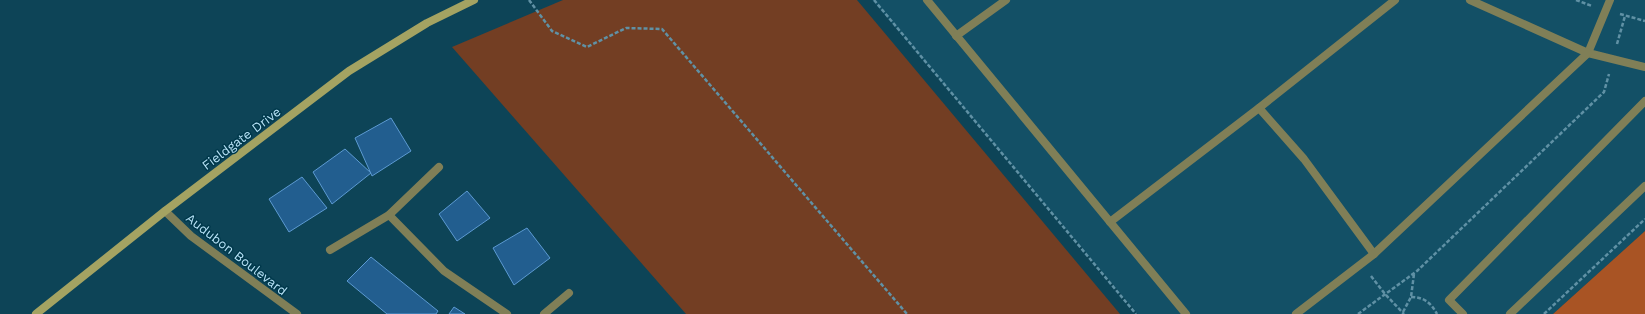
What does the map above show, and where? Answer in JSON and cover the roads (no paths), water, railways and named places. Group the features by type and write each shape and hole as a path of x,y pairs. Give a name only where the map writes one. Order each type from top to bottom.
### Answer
{"street":[{"name":"Fieldgate Drive","path":"36,314 165,211 349,71 427,23 474,0"},
{"path":"927,0 1186,314"},
{"path":"956,36 1006,0"},
{"path":"1110,222 1259,108 1395,0"},
{"path":"1470,0 1588,53 1645,67"},
{"path":"1296,314 1374,254 1588,53 1610,0"},
{"path":"1463,314 1449,300 1645,101"},
{"path":"1259,108 1304,159 1374,254"},
{"path":"330,250 389,215 439,167"},
{"path":"1510,314 1645,186"},
{"name":"Audubon Boulevard","path":"165,211 191,236 297,314"},
{"path":"389,215 444,271 507,314"},
{"path":"544,314 569,293"}]}
